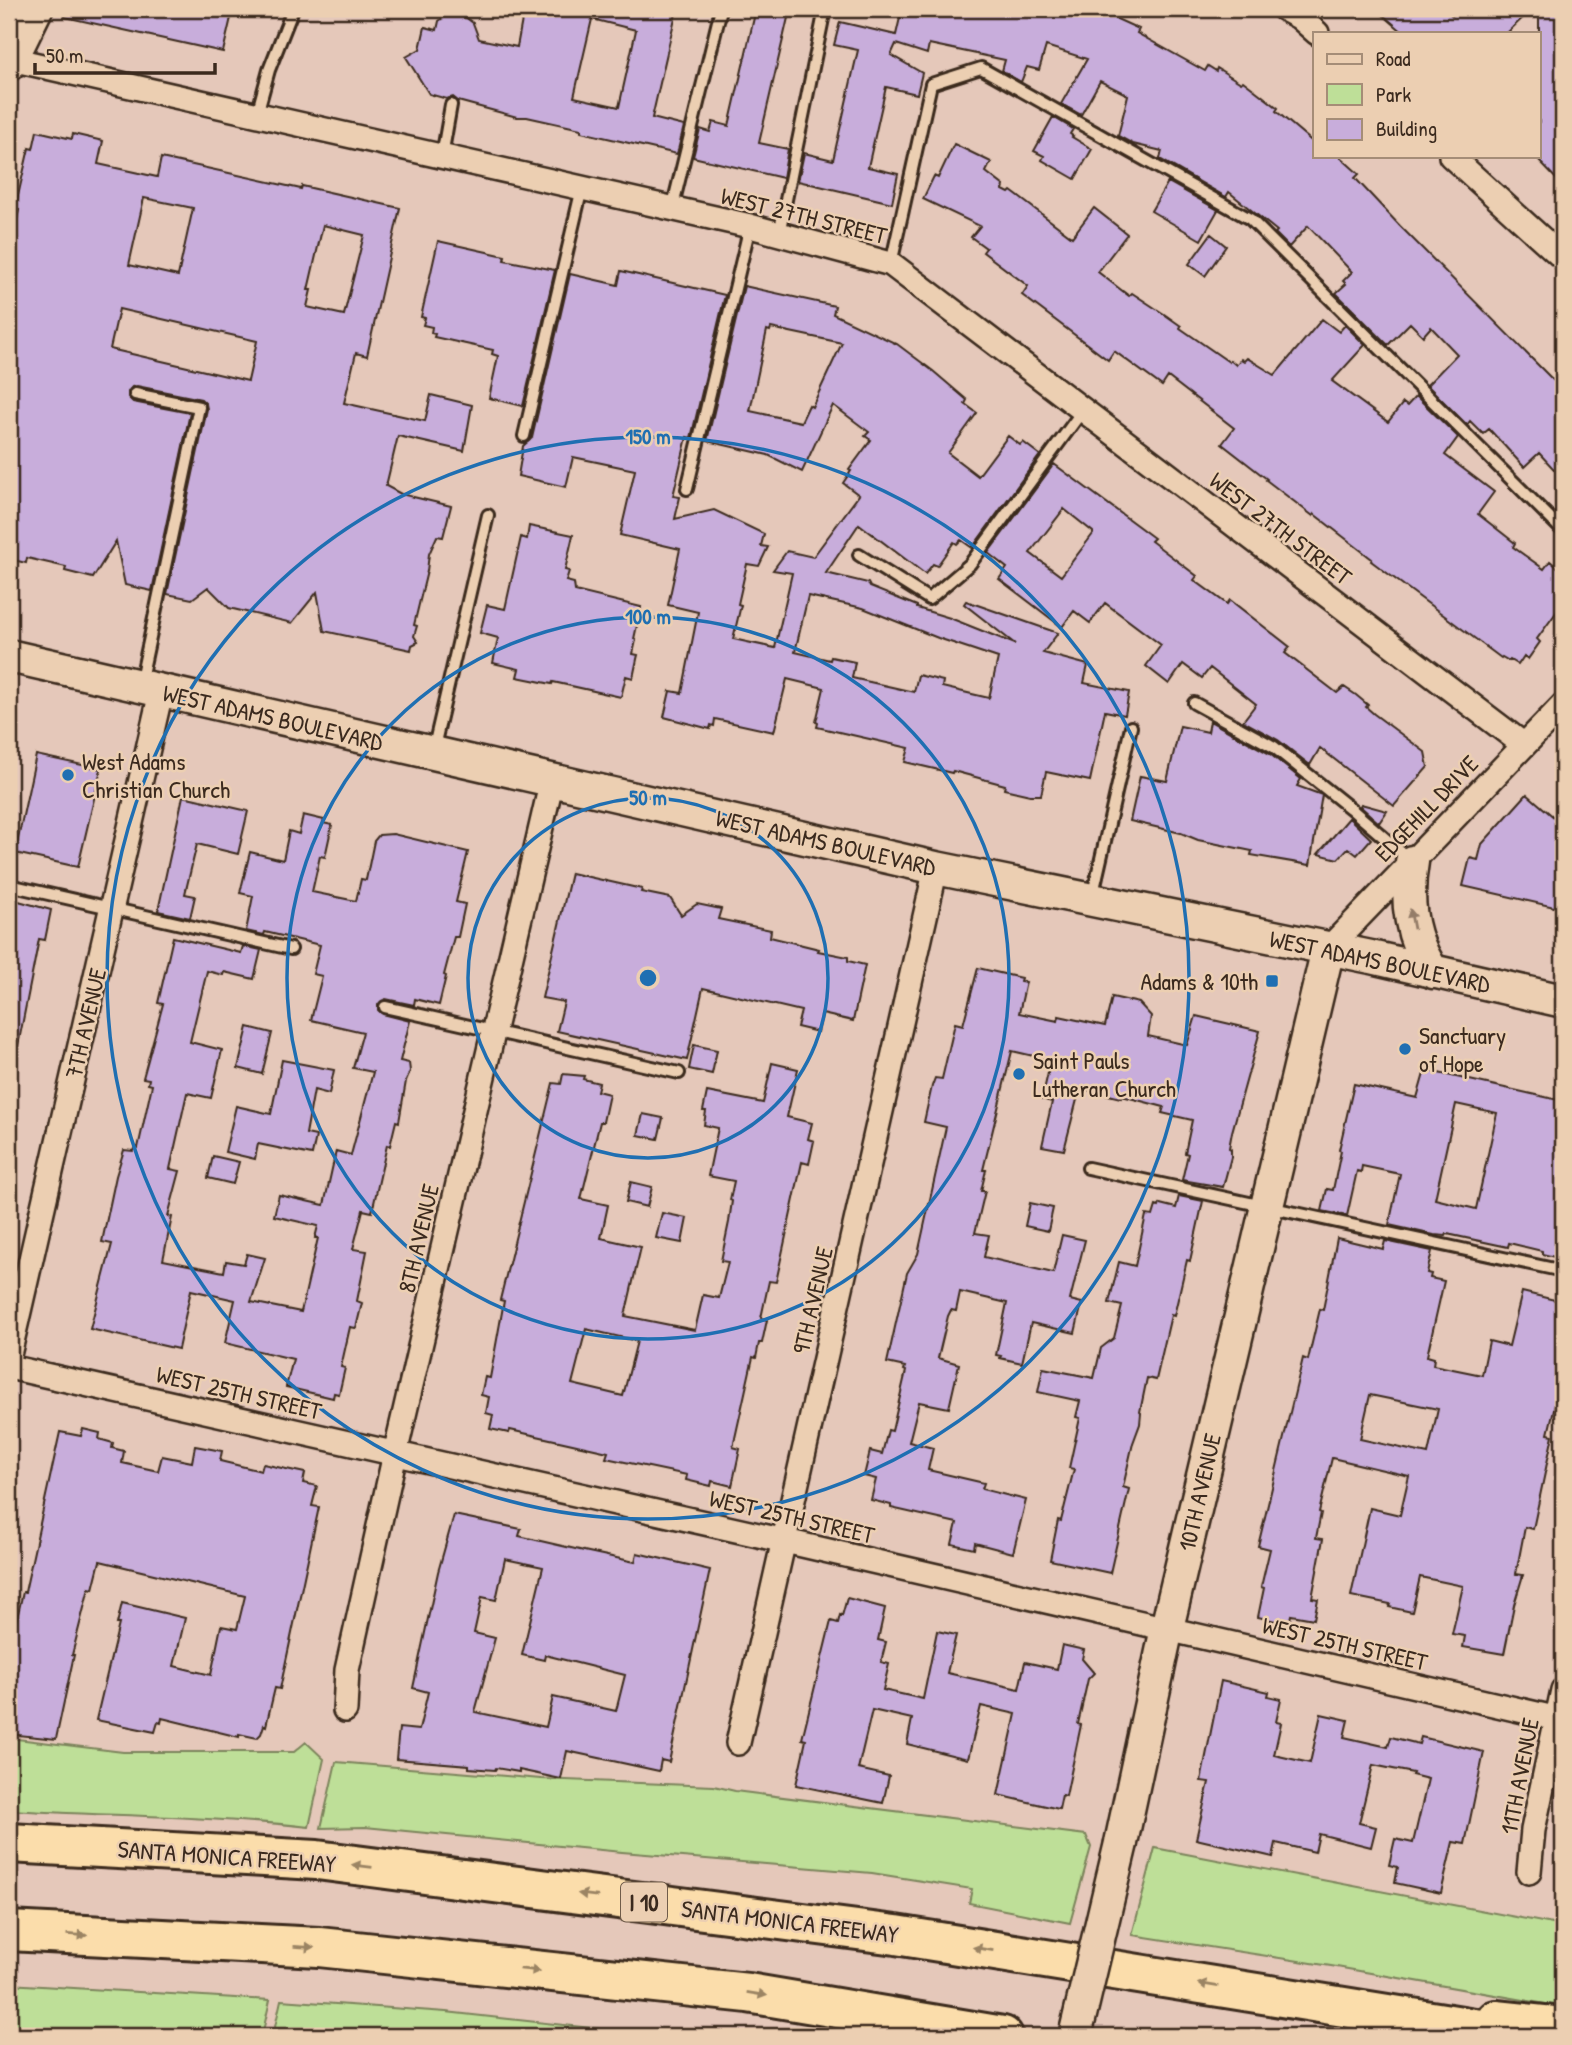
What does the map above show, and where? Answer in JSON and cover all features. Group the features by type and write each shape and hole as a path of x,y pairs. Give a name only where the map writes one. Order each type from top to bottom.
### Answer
{"highway":[{"name":"SANTA MONICA FREEWAY","path":"9,1843 317,1860 896,1935 1524,2036"},
{"path":"9,1931 318,1947 624,1979 748,1993 1003,2036"},
{"path":"1275,1996 1563,2027"}],"main road":[{"path":"11,55 36,9"},
{"name":"WEST ADAMS BOULEVARD","path":"9,656 936,868 1328,949 1563,1001"},
{"path":"1412,862 1409,888 1411,922 1417,944 1433,972"},
{"name":"10TH AVENUE","path":"1074,2036 1121,1843 1167,1628 1328,949"}],"street":[{"path":"1284,9 1299,17 1316,32"},
{"name":"WEST 27TH STREET","path":"11,55 750,226 891,264 1524,745"},
{"path":"1453,158 1563,258"},
{"name":"7TH AVENUE","path":"9,1355 111,908 150,690"},
{"name":"EDGEHILL DRIVE","path":"1328,949 1563,705"},
{"name":"8TH AVENUE","path":"345,1710 347,1670 395,1454 552,780"},
{"name":"9TH AVENUE","path":"738,1743 936,868"},
{"name":"WEST 25TH STREET","path":"9,1367 785,1541 1560,1720"},
{"name":"11TH AVENUE","path":"1529,1872 1533,1830 1560,1720 1563,1690"}],"lane":[{"path":"257,114 293,9"},
{"path":"672,209 721,9"},
{"path":"779,234 825,9"},
{"path":"891,264 931,84 981,68 1250,219 1563,531"},
{"path":"442,156 451,105"},
{"path":"524,436 582,188"},
{"path":"687,489 750,226"},
{"path":"135,394 199,407 150,690"},
{"path":"859,555 929,599 970,564 1083,410"},
{"path":"433,754 488,515"},
{"path":"1194,703 1274,747 1412,862"},
{"path":"1092,900 1131,727"},
{"path":"9,885 291,949"},
{"path":"386,1007 679,1073"},
{"path":"1088,1168 1563,1271"}],"green space":[{"path":"9,1738 123,1752 294,1752 306,1742 324,1759 309,1827 196,1818 9,1810"},
{"path":"336,1762 541,1779 714,1786 735,1791 1086,1835 1091,1847 1070,1923 969,1903 972,1889 872,1873 365,1827 321,1828"},
{"path":"1155,1848 1563,1926 1563,2007 1331,1966 1132,1935"},
{"path":"9,1984 270,2000 262,2036 9,2036"},
{"path":"281,2000 446,2012 664,2036 273,2036"}],"building":[{"path":"66,9 233,9 223,52 65,17"},
{"path":"524,9 677,9 652,118 684,126 677,154 581,132 581,129 517,117 458,101 453,97 447,99 429,94 406,57 420,49 425,27 437,30 439,21 445,16 460,13 473,23 479,39 517,47","holes":["592,19 636,30 619,107 574,97"]},
{"path":"756,9 790,9 759,143 788,149 783,178 693,157 700,129 710,132 713,122 729,126"},
{"path":"902,9 1095,9 1139,29 1137,33 1205,71 1208,66 1216,71 1217,68 1241,83 1243,81 1278,108 1276,111 1313,142 1313,158 1341,158 1359,174 1355,178 1400,226 1554,381 1563,372 1563,479 1539,453 1524,467 1489,429 1483,434 1470,421 1467,425 1427,385 1457,354 1431,327 1423,336 1410,323 1388,345 1336,293 1346,284 1343,281 1352,272 1308,226 1289,247 1275,233 1277,231 1229,192 1226,197 1160,159 1162,151 1133,144 1118,136 1128,95 1100,81 1081,115 1061,104 1087,59 1046,46 1039,70 1027,67 1021,82 1002,71 1005,60 929,44 927,54 896,44 891,55 922,73 917,94 886,87 868,167 898,174 892,203 798,181 804,153 833,160 858,50 834,45 840,22 896,35"},
{"path":"1376,9 1445,9 1452,16 1460,9 1532,9 1508,32 1403,32"},
{"path":"1539,9 1553,9 1563,19 1563,186 1539,161"},
{"path":"1053,117 1073,129 1070,134 1072,137 1092,149 1075,179 1042,160 1044,156 1034,151"},
{"path":"37,131 72,139 73,134 103,141 98,164 157,177 161,158 400,208 367,356 356,353 344,403 425,421 431,395 472,405 464,451 398,436 386,486 401,494 451,506 443,537 437,536 429,554 414,625 417,626 414,636 418,642 412,645 411,650 324,631 317,592 292,623 229,608 208,587 192,599 167,594 207,409 201,399 137,386 128,392 128,397 133,402 190,413 152,591 125,585 116,541 93,578 65,571 66,567 27,558 26,563 9,559 9,539 15,513 9,512 9,258 19,210 15,209 29,148 33,149","holes":["144,198 193,208 178,276 129,265","323,225 364,235 344,315 307,307 311,290 308,290","119,309 257,341 248,381 110,349"]},
{"path":"954,144 991,162 986,172 1004,186 1003,190 1009,193 1011,191 1072,237 1094,208 1127,234 1098,272 1129,296 1132,293 1164,314 1229,362 1230,360 1236,365 1241,359 1244,361 1247,358 1275,375 1322,319 1339,332 1345,325 1365,345 1332,381 1388,422 1403,403 1407,406 1416,396 1458,437 1445,455 1494,492 1478,514 1515,543 1513,547 1544,569 1550,561 1563,572 1563,603 1537,639 1540,642 1528,659 1524,656 1518,665 1501,658 1266,480 1222,444 1234,428 1168,377 1162,386 1114,351 1108,360 1022,295 1028,286 983,252 986,248 971,237 980,226 923,199 934,176 938,178"},
{"path":"1168,182 1218,210 1201,240 1151,211"},
{"path":"1211,234 1226,246 1205,276 1189,264"},
{"path":"438,241 505,256 504,260 555,270 523,406 489,398 498,356 492,354 493,350 434,337 435,334 431,333 432,327 423,325 425,318 421,317"},
{"path":"621,271 725,295 691,438 687,437 673,496 680,497 675,519 714,510 764,534 761,546 768,547 759,566 747,564 733,639 775,648 792,573 773,570 787,551 813,557 859,495 843,483 871,440 865,436 869,432 833,405 802,472 768,455 707,441 744,286 835,306 833,314 897,344 933,371 967,400 965,404 977,413 948,453 978,476 1008,436 1020,445 1023,442 1040,455 975,544 971,547 961,540 957,544 954,542 937,566 933,564 925,574 859,524 826,573 868,583 870,587 917,608 1015,644 964,604 966,601 1058,633 1043,653 1088,665 1084,683 1129,692 1125,715 1105,711 1090,781 1046,772 1041,795 1030,795 1004,789 1005,785 953,771 952,773 905,762 909,748 817,727 824,688 787,679 774,732 715,719 714,726 711,725 710,729 664,717 670,691 682,693 698,612 668,605 680,549 620,535 635,470 573,457 566,487 518,476 523,446 532,438 570,274 618,285","holes":["771,328 842,343 812,407 809,405 801,422 750,411 767,330 770,331","808,596 863,608 998,658 989,698 942,687 943,681 918,675 914,692 852,678 855,662 831,657 830,660 795,652"]},
{"path":"1054,464 1154,538 1151,541 1197,576 1194,580 1227,604 1230,600 1290,647 1285,653 1337,693 1344,687 1356,695 1374,714 1425,752 1428,767 1394,806 1320,748 1310,765 1278,740 1243,721 1256,704 1210,668 1202,678 1183,664 1169,684 1146,666 1161,645 1105,603 1090,623 1074,611 1062,627 999,579 1007,568 988,553","holes":["1064,509 1093,532 1061,576 1030,553"]},
{"path":"529,526 573,535 565,570 569,571 566,581 574,583 575,591 641,607 634,639 633,654 638,655 633,678 626,676 621,697 517,677 519,669 493,663 498,638 480,633 487,605 505,609 521,537 527,539"},
{"path":"1210,721 1270,754 1301,779 1297,786 1322,795 1310,865 1251,855 1252,851 1198,840 1181,833 1130,821 1140,776 1167,781 1180,726 1208,732"},
{"path":"36,755 101,769 78,867 15,853"},
{"path":"1527,794 1563,825 1563,909 1463,886 1470,858 1478,860 1482,844"},
{"path":"183,796 248,811 238,854 197,844 185,894 195,896 190,918 158,911"},
{"path":"1361,804 1387,811 1379,823 1360,806"},
{"path":"303,815 324,820 323,823 332,825 325,857 320,856 312,892 356,901 361,879 366,880 374,841 379,835 393,834 468,852 456,902 465,904 458,937 454,937 444,975 446,976 439,1005 415,999 414,1005 386,999 378,1005 378,1010 383,1014 410,1021 400,1061 409,1063 410,1071 399,1122 396,1121 390,1146 387,1145 372,1212 363,1210 353,1249 367,1251 357,1301 362,1303 356,1328 350,1327 341,1367 345,1368 339,1394 334,1393 333,1398 286,1387 293,1359 225,1343 235,1300 191,1290 178,1349 90,1329 112,1244 102,1242 116,1176 124,1150 133,1151 135,1147 138,1148 152,1085 148,1084 149,1079 143,1078 163,1004 158,1003 173,937 241,953 243,946 261,950 254,979 207,971 190,1042 222,1050 211,1098 187,1093 170,1169 180,1171 168,1216 172,1217 163,1260 224,1272 226,1261 244,1264 247,1254 265,1258 251,1302 301,1312 318,1238 315,1238 318,1226 274,1216 279,1195 324,1205 336,1151 351,1155 373,1072 353,1068 363,1032 311,1020 322,976 313,974 320,945 265,932 264,935 246,931 253,896 240,893 250,852 283,860 289,831 299,834"},
{"path":"1349,818 1371,839 1357,855 1348,848 1338,859 1318,854"},
{"path":"571,873 670,898 681,915 697,904 721,909 718,919 771,930 770,937 848,957 848,961 865,965 853,1021 822,1014 818,1032 797,1027 801,1011 703,988 687,1060 557,1031 564,1002 542,998"},
{"path":"15,900 51,910 45,940 39,939 18,1046 9,1045 9,901"},
{"path":"978,968 1021,978 1020,981 1026,982 1019,1013 1058,1021 1059,1016 1105,1026 1112,997 1139,1003 1151,1016 1148,1036 1187,1045 1196,1016 1260,1031 1232,1132 1229,1148 1231,1157 1223,1187 1182,1180 1192,1120 1162,1113 1164,1107 1122,1096 1121,1098 1080,1088 1064,1150 1042,1146 1052,1102 1042,1099 1051,1060 1012,1051 983,1170 986,1170 981,1191 985,1191 975,1233 989,1235 984,1257 1053,1273 1062,1235 1085,1240 1070,1300 1082,1303 1075,1333 1031,1323 1022,1363 1000,1358 1001,1356 996,1355 1007,1303 960,1292 956,1311 951,1310 948,1316 938,1358 959,1364 949,1408 919,1402 909,1442 933,1448 928,1470 984,1483 982,1489 1026,1500 1013,1553 975,1543 974,1549 952,1544 957,1523 891,1508 891,1505 871,1500 876,1479 864,1476 870,1451 882,1454 888,1430 892,1431 906,1371 905,1367 887,1363 907,1273 918,1254 946,1127 924,1122 932,1086 935,1078 942,1079 955,1023 963,1025"},
{"path":"248,1027 272,1033 262,1074 238,1068"},
{"path":"694,1045 717,1050 712,1074 689,1069"},
{"path":"282,1060 334,1070 329,1094 314,1090 306,1134 316,1136 312,1155 258,1144 255,1159 225,1152 236,1106 271,1114"},
{"path":"772,1063 798,1069 787,1117 812,1123 808,1139 814,1141 809,1164 802,1162 776,1282 769,1281 761,1318 767,1320 762,1343 759,1343 756,1358 753,1357 733,1447 740,1449 732,1486 712,1481 711,1486 686,1480 687,1475 606,1458 608,1452 510,1430 509,1433 490,1429 493,1415 486,1413 489,1397 481,1395 485,1377 490,1378 504,1301 500,1300 553,1083 561,1084 563,1074 584,1076 583,1079 599,1083 597,1091 609,1094 581,1199 608,1205 601,1238 641,1247 625,1316 695,1330 703,1295 719,1298 728,1262 721,1261 734,1181 708,1176 718,1128 704,1125 706,1111 703,1111 707,1092 763,1103","holes":["586,1329 637,1341 623,1396 572,1384"]},
{"path":"1425,1070 1563,1101 1563,1259 1509,1243 1508,1247 1389,1225 1400,1174 1362,1166 1361,1172 1357,1171 1347,1216 1322,1211 1327,1189 1333,1190 1354,1084 1417,1098","holes":["1456,1104 1497,1113 1476,1209 1435,1199"]},
{"path":"643,1114 663,1118 658,1139 638,1135"},
{"path":"213,1156 239,1162 233,1184 208,1178"},
{"path":"631,1182 652,1187 647,1207 626,1202"},
{"path":"1179,1196 1203,1201 1190,1261 1187,1260 1174,1316 1171,1315 1156,1380 1147,1378 1140,1424 1123,1487 1129,1489 1110,1573 1050,1560 1058,1520 1061,1521 1074,1469 1069,1468 1080,1418 1076,1417 1080,1401 1038,1392 1043,1368 1094,1378 1101,1348 1114,1338 1122,1306 1109,1303 1119,1262 1135,1266 1146,1215 1153,1216 1156,1206 1159,1207 1160,1204 1176,1208"},
{"path":"1030,1203 1053,1208 1048,1231 1025,1226"},
{"path":"662,1213 687,1218 682,1243 656,1238"},
{"path":"1337,1238 1383,1249 1385,1241 1432,1251 1427,1273 1431,1274 1430,1278 1444,1281 1427,1356 1434,1358 1433,1365 1482,1375 1489,1341 1509,1346 1522,1292 1563,1302 1563,1389 1559,1388 1548,1434 1553,1435 1533,1529 1525,1527 1516,1574 1523,1575 1504,1654 1463,1647 1465,1636 1452,1634 1463,1586 1420,1577 1412,1612 1389,1607 1390,1604 1351,1596 1370,1508 1400,1515 1409,1476 1332,1458 1319,1512 1321,1513 1316,1538 1323,1539 1312,1598 1318,1599 1314,1619 1291,1615 1289,1624 1258,1617 1264,1588 1261,1587 1270,1549 1258,1546 1303,1358 1308,1360 1320,1309 1323,1310","holes":["1370,1395 1438,1409 1428,1454 1360,1439"]},
{"path":"83,1429 100,1433 99,1439 113,1443 112,1448 124,1451 122,1463 158,1471 162,1456 192,1462 195,1446 222,1451 220,1461 261,1471 263,1464 305,1473 303,1483 317,1486 312,1506 319,1507 280,1689 275,1688 266,1726 264,1725 257,1738 239,1734 239,1737 162,1718 155,1732 96,1720 122,1603 185,1618 174,1666 211,1675 221,1626 237,1629 245,1596 100,1561 93,1589 89,1588 72,1655 56,1739 9,1734 9,1653 60,1432 81,1436"},
{"path":"454,1515 521,1529 519,1536 635,1562 637,1553 710,1570 669,1762 661,1760 659,1771 567,1751 561,1779 519,1770 469,1768 469,1765 396,1759 399,1728 419,1730 428,1692 413,1688 438,1572","holes":["505,1559 543,1567 522,1655 544,1660 545,1655 625,1675 616,1711 553,1697 546,1727 475,1712 495,1638 474,1633 482,1597 496,1600"]},
{"path":"847,1598 885,1608 878,1640 886,1642 881,1662 889,1664 883,1690 923,1699 937,1631 956,1635 947,1673 1019,1689 1025,1662 1057,1669 1062,1645 1084,1650 1082,1659 1094,1673 1088,1679 1066,1796 1062,1795 1059,1809 998,1795 1016,1714 981,1706 968,1759 907,1744 912,1719 872,1710 858,1769 889,1776 883,1803 796,1785 806,1740 802,1739 831,1621 838,1623"},
{"path":"1221,1681 1269,1692 1268,1696 1281,1699 1276,1722 1281,1723 1274,1755 1310,1763 1321,1714 1348,1720 1344,1737 1388,1747 1391,1737 1419,1744 1421,1737 1484,1752 1465,1844 1453,1842 1441,1893 1395,1883 1398,1867 1389,1865 1395,1839 1413,1843 1428,1779 1412,1775 1413,1773 1373,1765 1359,1823 1376,1827 1371,1847 1319,1834 1315,1852 1276,1843 1273,1857 1196,1839 1209,1782 1201,1781"}],"place":[{"name":"West Adams Christian Church","path":"68,775"},
{"name":"Adams & 10th","path":"1272,981"},
{"name":"Sanctuary of Hope","path":"1405,1049"},
{"name":"Saint Pauls Lutheran Church","path":"1019,1074"}]}
